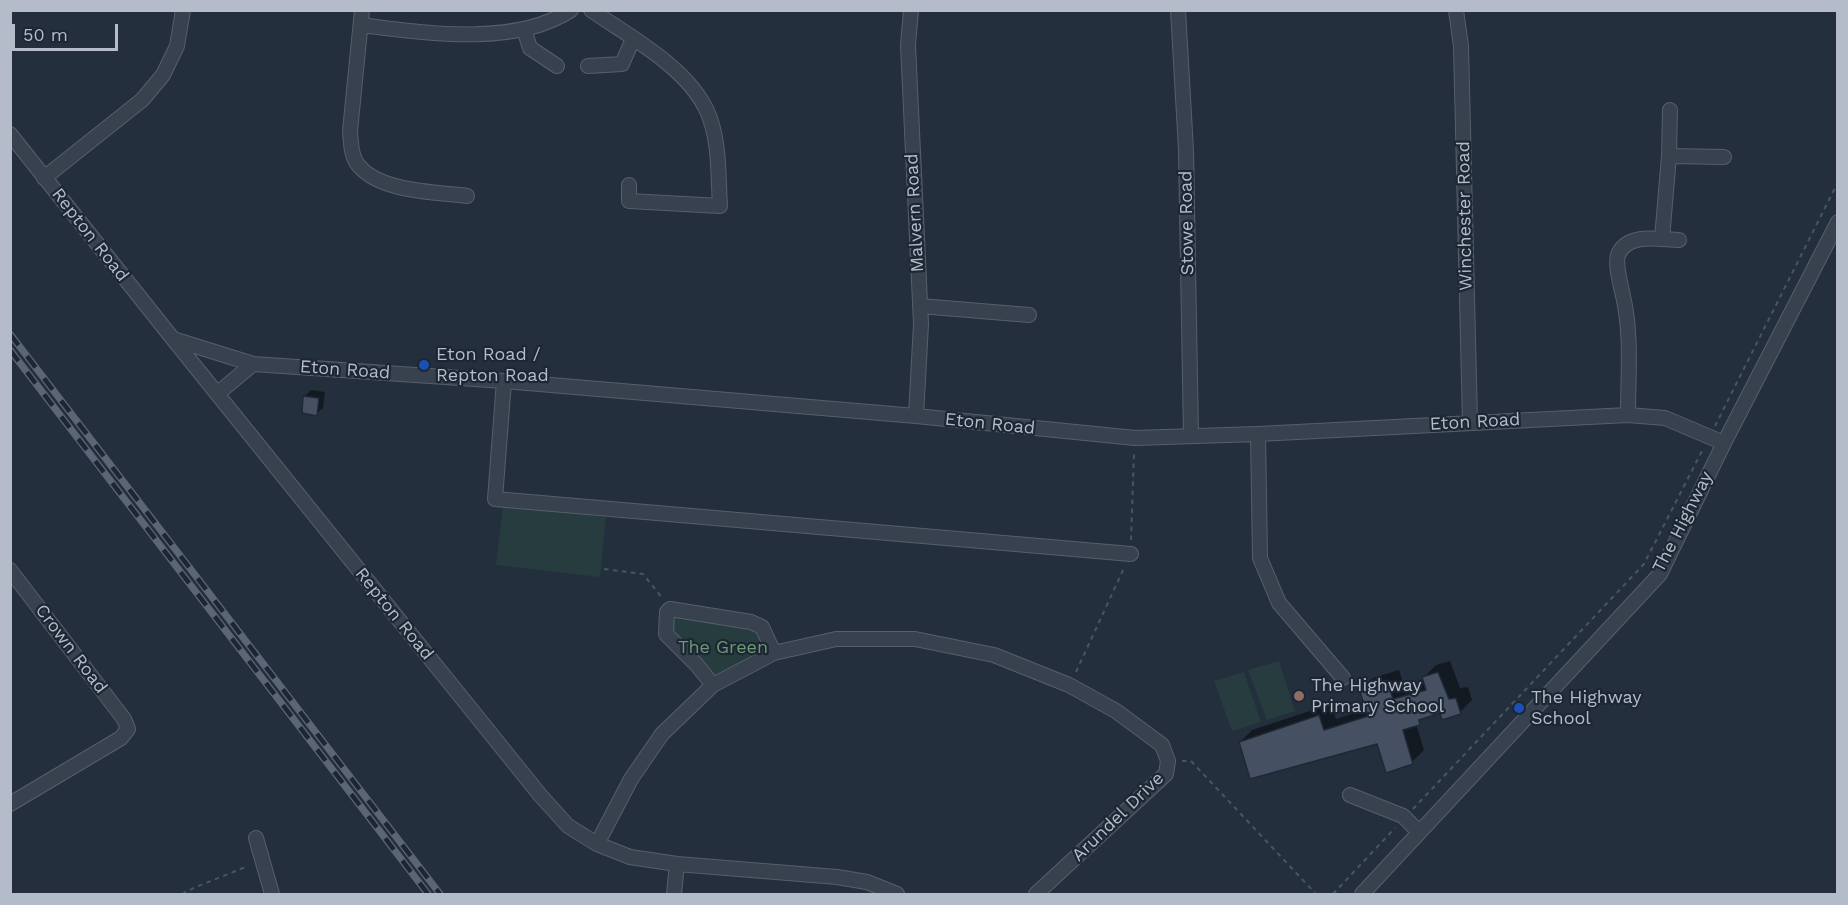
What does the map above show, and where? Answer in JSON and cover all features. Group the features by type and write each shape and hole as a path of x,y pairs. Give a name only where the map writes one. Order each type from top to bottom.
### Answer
{"street":[{"path":"44,177 142,100 163,75 177,46 183,10"},
{"path":"362,10 350,131 351,150 359,167 377,180 400,187 467,196"},
{"path":"362,25 437,34 482,34 524,29 559,18 571,10"},
{"path":"591,10 671,66 694,89 708,112 715,141 720,206 629,201 629,185"},
{"name":"Malvern Road","path":"910,10 908,45 921,324 916,416"},
{"name":"Stowe Road","path":"1178,10 1186,150 1191,436"},
{"name":"Winchester Road","path":"1456,10 1461,46 1470,422"},
{"path":"524,29 530,48 557,66"},
{"path":"588,66 622,64 633,39"},
{"path":"1662,238 1669,156 1670,110"},
{"name":"Repton Road","path":"10,134 540,795 568,826 597,844 630,857 677,864 837,877 867,882 897,894"},
{"path":"1669,156 1724,157"},
{"name":"The Highway","path":"1362,894 1660,574 1838,222"},
{"path":"1628,415 1628,315 1619,279 1618,255 1628,243 1645,238 1679,240"},
{"path":"920,306 1029,315"},
{"name":"Eton Road","path":"173,339 253,364 504,381 916,416 1135,438 1628,415 1665,418 1724,444"},
{"path":"217,394 253,364"},
{"path":"504,381 495,499 1131,555"},
{"path":"1258,434 1260,558 1279,603 1343,678"},
{"name":"Crown Road","path":"10,570 124,719 128,729 121,738 10,804"},
{"path":"712,685 696,664 666,634 667,612 670,609 751,622 762,627 774,653"},
{"name":"Arundel Drive","path":"597,844 631,779 662,734 712,685 774,653 836,639 915,639 994,655 1069,685 1116,711 1162,745 1168,761 1166,774 1036,894"},
{"path":"1350,795 1404,817 1419,832"},
{"path":"256,838 272,894"},
{"path":"674,894 677,864"}],"path":[{"path":"1333,894 1644,564 1838,182"},
{"path":"604,569 643,574 670,609"},
{"path":"1168,761 1191,761 1316,894"},
{"path":"182,894 262,860"}],"green space":[{"path":"503,505 606,517 600,577 496,565"},
{"name":"The Green","path":"676,616 756,629 766,653 718,676 709,672 678,637 673,627 673,618"},
{"path":"1279,661 1295,711 1267,720 1248,670"},
{"path":"1244,672 1261,722 1232,731 1214,681"}],"building":[{"path":"303,396 319,398 317,416 302,413"},
{"path":"1438,672 1449,699 1456,698 1461,714 1442,720 1440,713 1419,720 1420,725 1403,730 1413,764 1386,773 1377,744 1250,779 1239,742 1319,715 1324,730 1368,716 1359,689 1387,680 1393,699 1426,690 1422,677"}],"railway":[{"path":"10,334 440,894"},
{"path":"10,350 428,894"}],"place":[{"name":"Eton Road / Repton Road","path":"424,365"},
{"name":"The Highway Primary School","path":"1299,696"},
{"name":"The Highway School","path":"1519,708"}]}
